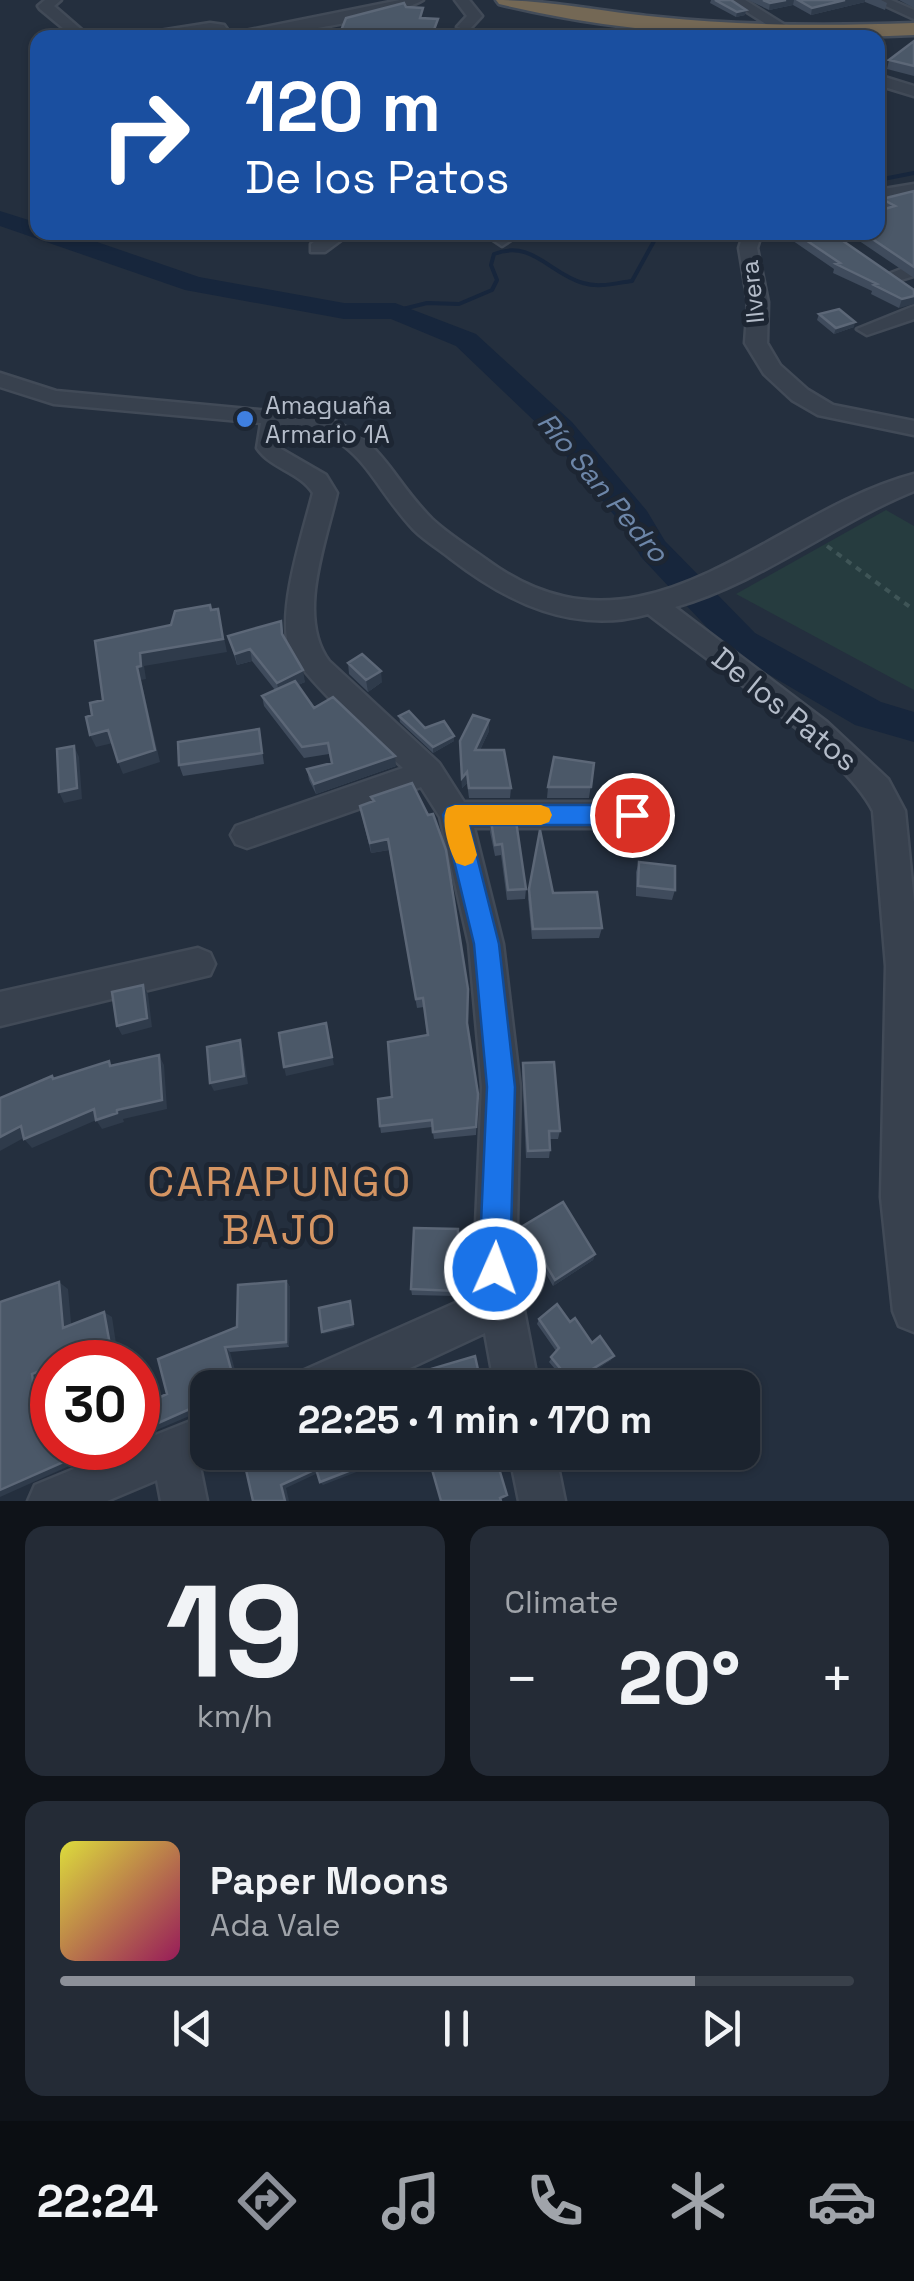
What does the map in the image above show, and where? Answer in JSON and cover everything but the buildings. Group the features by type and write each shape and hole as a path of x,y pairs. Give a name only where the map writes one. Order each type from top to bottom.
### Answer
{"highway":[{"path":"519,2 620,18 750,30"},
{"path":"885,30 914,29"}],"street":[{"path":"340,0 383,13"},
{"path":"266,30 383,13 416,0"},
{"path":"462,0 475,16 464,28"},
{"path":"734,0 786,30"},
{"path":"891,2 914,15"},
{"path":"52,6 76,30"},
{"path":"311,30 350,16"},
{"path":"186,30 221,30"},
{"path":"885,82 914,91"},
{"path":"885,194 914,189"},
{"path":"318,248 330,240"},
{"name":"Ilvera","path":"750,240 748,248 758,302 756,343 772,369 826,410 914,428"},
{"path":"914,270 884,273 914,291"},
{"path":"867,329 914,312"},
{"path":"0,380 54,397 316,420 348,432 378,459 422,524 518,592 564,608 595,612 663,601 739,572 883,491 914,482"},
{"path":"272,418 269,448 273,454 317,480 325,493 303,586 302,645 319,668 428,772 455,815 486,944 501,1087 495,1269 514,1370"},
{"name":"De los Patos","path":"663,601 817,730 878,788 888,812 908,968 908,1199 914,1311"},
{"path":"246,835 428,772"},
{"path":"455,815 632,815"},
{"path":"0,1010 198,964"},
{"path":"356,1370 499,1305"},
{"path":"51,1501 190,1444"},
{"path":"184,1501 190,1452"},
{"path":"536,1470 542,1501"}],"path":[{"path":"807,531 914,610"}],"green space":[{"path":"886,510 914,526 914,690 736,594"}],"waterway":[{"path":"885,179 914,173"},
{"name":"Río San Pedro","path":"0,218 30,228"},
{"name":"Río San Pedro","path":"65,240 194,284 344,311 395,311 466,340 561,429 635,519 653,549 742,642 869,714 914,727"},
{"path":"395,311 427,303 459,304 492,290 497,280 491,265 494,254 507,251 530,254 583,283 632,281 655,240"}],"slow traffic":[{"path":"465,855 455,815 541,815"}],"place":[{"name":"Amaguaña Armario 1A","path":"245,419"}],"district":[{"name":"CARAPUNGO BAJO","path":"280,1205"}],"route":[{"path":"495,1269 501,1087 486,944 455,815 632,815"}]}
